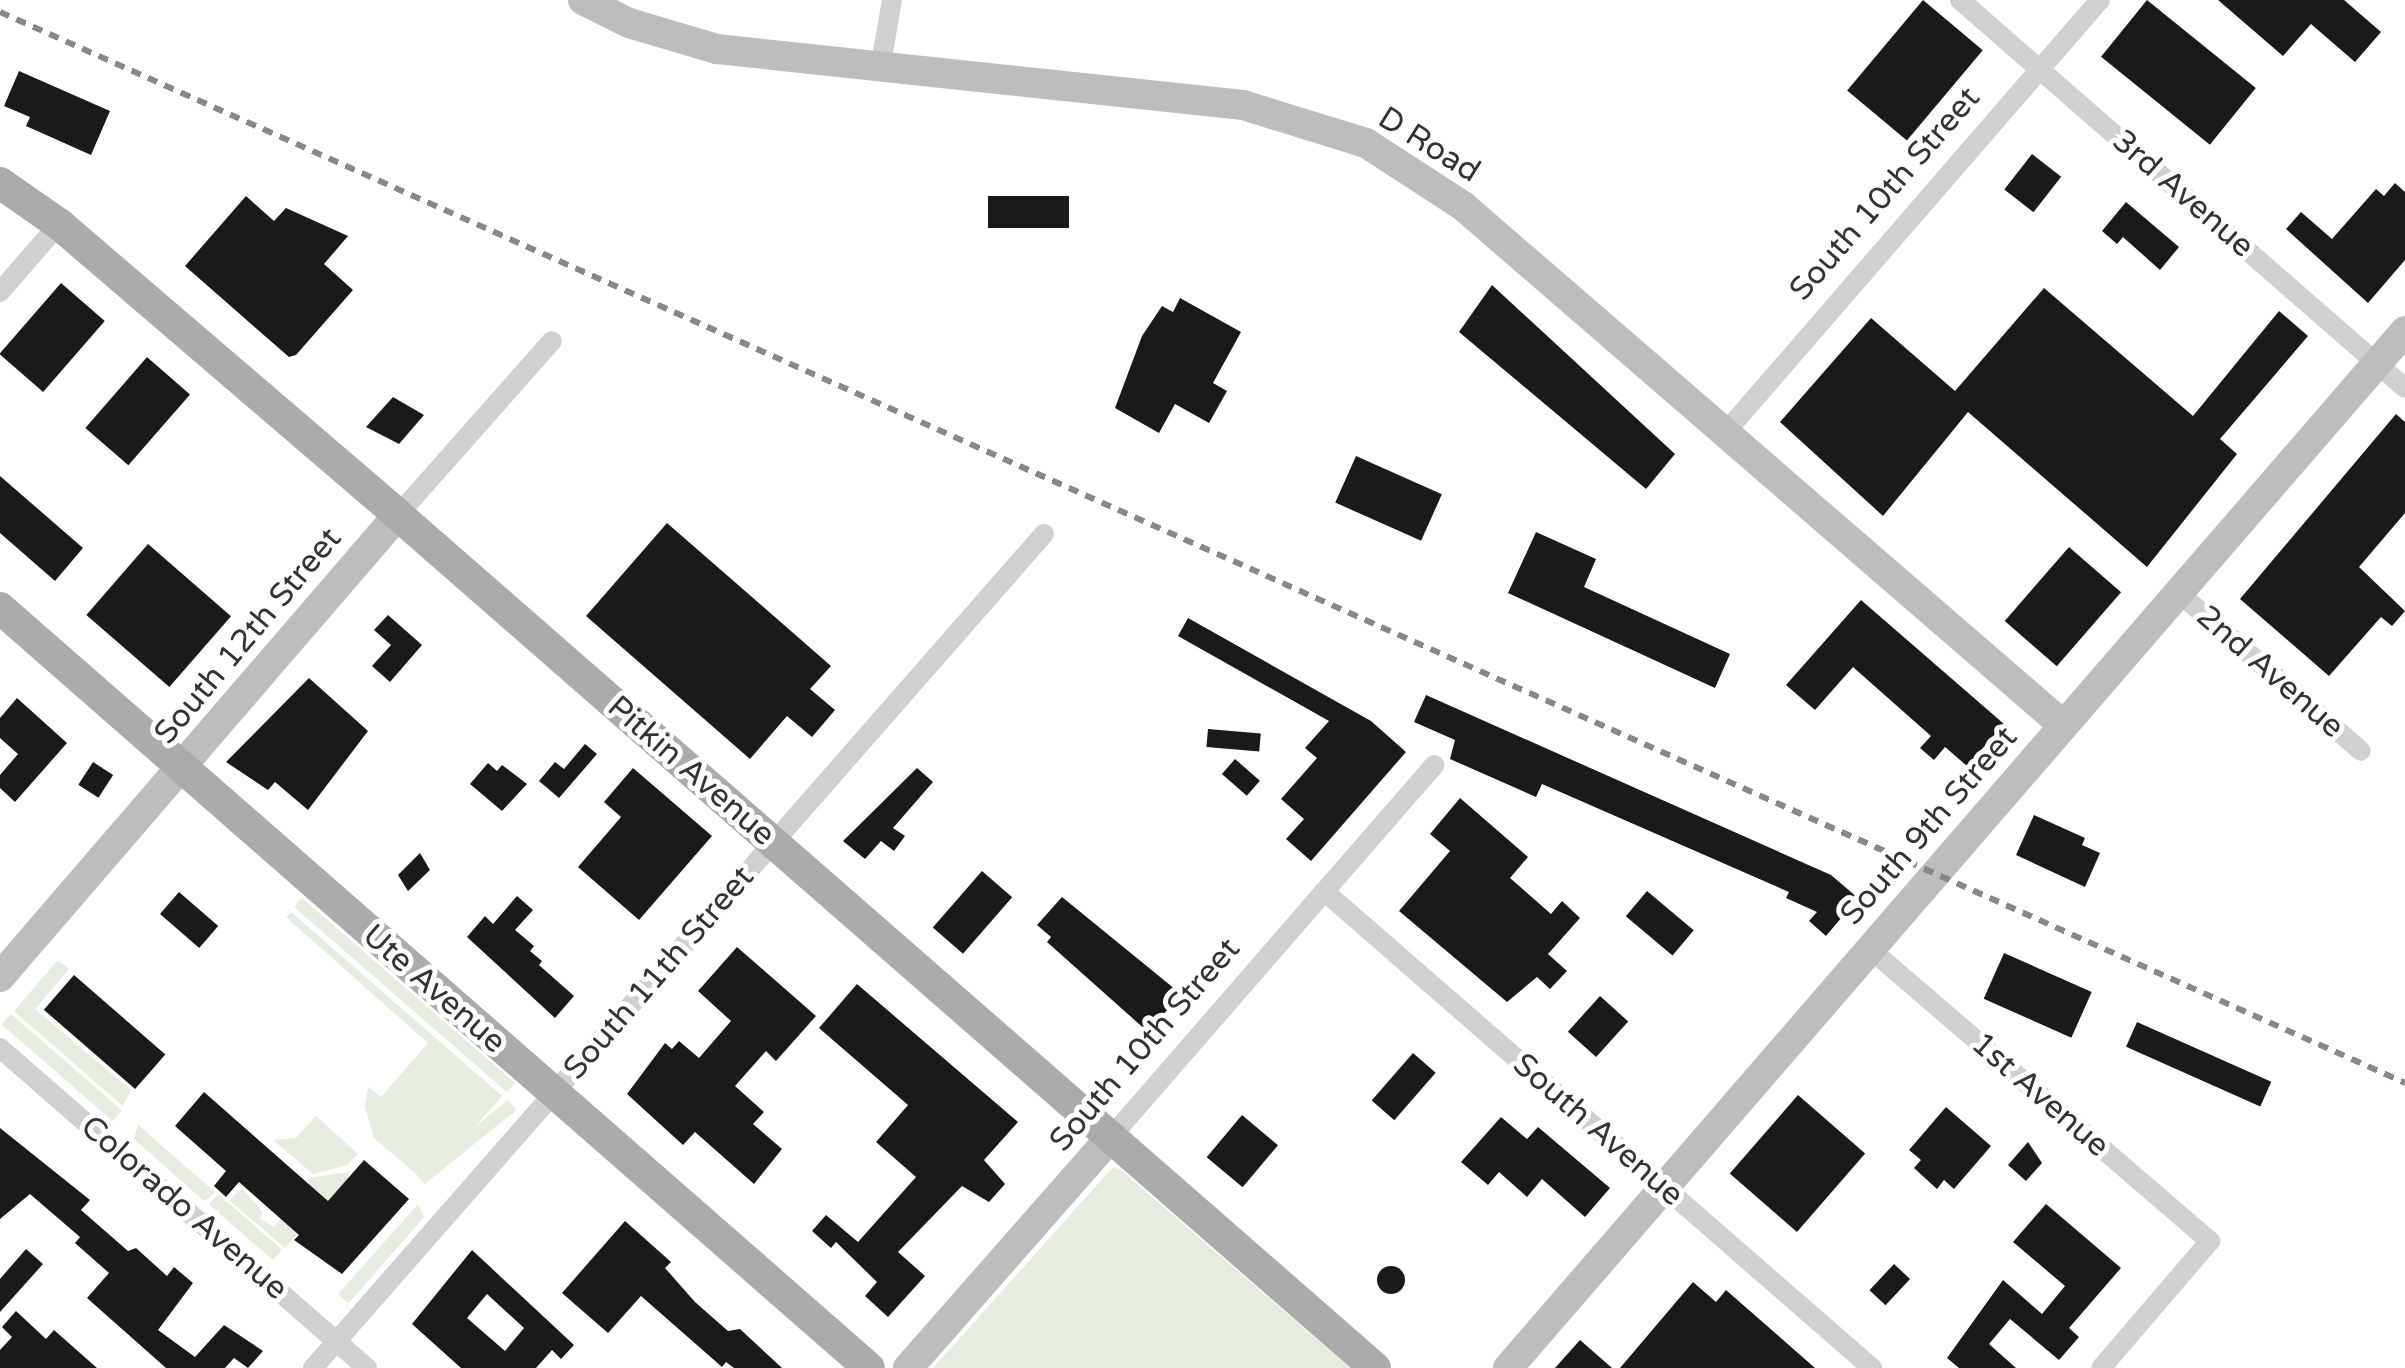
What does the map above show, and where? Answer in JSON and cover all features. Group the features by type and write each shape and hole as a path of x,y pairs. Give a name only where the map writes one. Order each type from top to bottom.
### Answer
{"main road":[{"name":"Pitkin Avenue","path":"0,183 58,224 398,515 1375,1368"},
{"name":"Ute Avenue","path":"0,608 869,1368"}],"street":[{"name":"D Road","path":"583,0 630,23 717,49 1243,106 1366,143 1463,206 2063,725"},
{"path":"880,68 892,0"},
{"name":"3rd Avenue","path":"1960,0 2405,388"},
{"name":"South 10th Street","path":"1724,434 2100,0"},
{"path":"0,292 58,224"},
{"name":"South 9th Street","path":"1508,1368 2405,331"},
{"name":"South 12th Street","path":"0,977 552,341"},
{"name":"South 11th Street","path":"314,1368 1044,534"},
{"name":"2nd Avenue","path":"2178,592 2361,752"},
{"name":"South 10th Street","path":"908,1368 1434,766"},
{"name":"South Avenue","path":"1324,891 1872,1368"},
{"name":"1st Avenue","path":"1870,948 2210,1241 2101,1368"},
{"name":"Colorado Avenue","path":"0,1048 367,1368"}],"shaded area":[{"path":"302,898 515,1083 507,1092 294,907"},
{"path":"291,912 502,1096 426,1182 374,1138 365,1107 368,1087 381,1097 428,1043 286,917"},
{"path":"58,960 69,969 35,1009 131,1090 123,1106 14,1011"},
{"path":"11,1014 122,1110 113,1121 2,1025"},
{"path":"508,1100 516,1110 424,1184 416,1174"},
{"path":"316,1116 358,1154 347,1165 313,1174 273,1140 296,1138"},
{"path":"138,1125 215,1192 204,1201 134,1139"},
{"path":"1113,1167 1121,1170 1350,1368 933,1368"},
{"path":"350,1172 345,1186 285,1248 229,1200 242,1188 263,1213 260,1218 274,1227 309,1185 307,1178"},
{"path":"218,1194 282,1250 273,1260 209,1205"},
{"path":"418,1204 424,1217 349,1303 344,1300 338,1294"}],"building":[{"path":"1923,0 1983,50 1907,141 1847,90"},
{"path":"2147,0 2256,88 2210,145 2101,57"},
{"path":"2218,0 2344,0 2381,32 2355,62 2311,24 2283,56"},
{"path":"19,71 110,111 91,155 26,126 30,117 4,106"},
{"path":"2032,154 2061,177 2033,212 2004,189"},
{"path":"2395,183 2405,192 2405,260 2368,303 2286,229 2301,212 2332,239 2376,189 2384,196"},
{"path":"246,196 274,221 286,208 348,236 324,264 353,290 296,355 289,357 185,266"},
{"path":"988,196 1069,196 1069,228 988,228"},
{"path":"2126,202 2179,247 2160,270 2123,237 2117,244 2102,231"},
{"path":"61,283 105,321 43,392 0,353"},
{"path":"1492,285 1675,454 1646,489 1459,332"},
{"path":"2044,288 2193,416 2279,311 2308,336 2220,439 2237,454 2147,567 1968,412 1883,516 1780,422 1871,318 1955,391"},
{"path":"1180,298 1241,332 1213,383 1227,391 1209,423 1175,404 1159,433 1115,408 1142,336 1162,306 1173,312"},
{"path":"147,357 190,394 128,465 85,428"},
{"path":"393,397 424,415 399,444 366,427"},
{"path":"2396,414 2405,422 2405,513 2359,567 2405,611 2392,626 2381,617 2329,676 2240,599"},
{"path":"1356,456 1442,494 1421,541 1335,503"},
{"path":"0,476 83,548 55,581 0,533"},
{"path":"667,523 831,666 810,689 835,710 812,737 787,716 750,759 586,616"},
{"path":"1536,532 1596,559 1584,587 1730,654 1715,688 1508,593"},
{"path":"148,544 231,616 169,687 86,615"},
{"path":"2069,547 2121,592 2057,666 2005,621"},
{"path":"1861,600 2004,724 1967,766 1945,747 1934,760 1920,748 1931,736 1853,667 1815,710 1786,685"},
{"path":"388,615 422,645 390,682 372,666 391,645 374,630"},
{"path":"1188,618 1371,721 1406,752 1311,861 1286,839 1304,819 1281,799 1317,758 1305,748 1329,721 1178,636"},
{"path":"309,678 368,731 308,810 275,782 268,790 226,762"},
{"path":"1426,695 1831,875 1858,898 1826,936 1809,921 1817,912 1786,898 1789,892 1542,784 1536,797 1450,759 1455,740 1414,722"},
{"path":"17,698 67,743 15,802 0,788 0,775 18,754 0,738 0,718"},
{"path":"1208,729 1261,734 1259,752 1206,747"},
{"path":"585,744 597,754 559,798 539,781 555,762 564,769"},
{"path":"1235,759 1260,781 1247,796 1222,774"},
{"path":"93,762 113,775 98,798 78,785"},
{"path":"488,763 497,771 502,765 527,784 502,811 470,784"},
{"path":"633,768 712,836 639,920 578,867 621,817 604,802"},
{"path":"917,768 933,782 893,828 905,836 894,851 881,841 865,859 843,841"},
{"path":"1460,798 1528,857 1510,878 1551,914 1562,901 1580,918 1548,954 1567,971 1550,989 1537,977 1507,1002 1399,911 1450,851 1430,834"},
{"path":"2034,815 2085,838 2082,845 2100,853 2085,887 2016,855"},
{"path":"420,853 430,870 408,891 398,875"},
{"path":"982,871 1012,897 963,954 933,928"},
{"path":"1647,891 1694,930 1673,955 1626,916"},
{"path":"179,892 218,926 199,948 160,914"},
{"path":"517,896 533,910 515,930 534,946 530,951 542,961 539,965 574,996 555,1018 467,937 485,916 493,924"},
{"path":"1062,897 1181,994 1148,1032 1047,942 1051,937 1037,925"},
{"path":"737,947 816,1016 776,1061 766,1051 735,1086 764,1112 753,1124 782,1149 754,1184 695,1132 683,1145 627,1094 665,1043 672,1049 679,1041 699,1058 731,1021 698,991"},
{"path":"2004,953 2092,992 2071,1038 1984,999"},
{"path":"74,975 165,1054 135,1089 44,1010"},
{"path":"857,984 1018,1122 984,1160 1005,1184 989,1202 962,1186 898,1252 925,1276 888,1317 865,1296 877,1282 836,1242 831,1248 812,1231 826,1215 858,1242 916,1177 876,1142 908,1105 819,1028"},
{"path":"1600,996 1628,1021 1596,1057 1568,1032"},
{"path":"2137,1022 2271,1082 2260,1106 2126,1047"},
{"path":"1413,1053 1436,1073 1394,1120 1372,1101"},
{"path":"204,1092 328,1201 364,1160 409,1199 342,1274 294,1240 299,1235 239,1182 226,1197 214,1186 226,1171 175,1126"},
{"path":"1798,1095 1865,1153 1797,1232 1730,1173"},
{"path":"1946,1107 1991,1146 1954,1189 1944,1180 1937,1189 1914,1168 1921,1160 1909,1150"},
{"path":"1242,1115 1278,1145 1243,1187 1207,1157"},
{"path":"1501,1117 1527,1139 1538,1127 1610,1188 1585,1217 1542,1179 1527,1197 1499,1172 1488,1185 1461,1162"},
{"path":"0,1128 90,1200 81,1210 128,1251 136,1248 167,1276 174,1267 193,1283 158,1330 195,1357 224,1325 263,1351 248,1368 234,1358 225,1368 166,1368 87,1298 109,1273 75,1243 80,1237 30,1194 0,1219"},
{"path":"2028,1142 2042,1163 2026,1181 2008,1165"},
{"path":"2046,1204 2121,1268 2069,1328 2079,1337 2059,1360 2010,1319 1989,1344 2016,1368 1959,1368 1947,1358 2003,1280 2042,1314 2065,1286 2013,1242"},
{"path":"625,1221 671,1262 665,1268 695,1302 728,1331 740,1329 782,1368 734,1368 726,1362 722,1367 641,1296 608,1333 562,1293"},
{"path":"26,1249 43,1264 0,1312 0,1279"},
{"path":"472,1250 574,1345 561,1359 552,1350 536,1368 461,1368 412,1324","holes":["487,1294 524,1328 505,1351 467,1318"]},
{"path":"1894,1264 1910,1279 1886,1305 1869,1290"},
{"path":"1391,1266 1401,1270 1405,1280 1401,1290 1391,1294 1381,1290 1377,1280 1381,1270"},
{"path":"1693,1282 1716,1302 1726,1290 1815,1368 1620,1368"},
{"path":"16,1311 46,1339 54,1330 97,1368 0,1368 0,1350 12,1337 2,1327"},
{"path":"1580,1340 1612,1368 1555,1368"}],"railway":[{"path":"0,12 2405,1083"}]}
